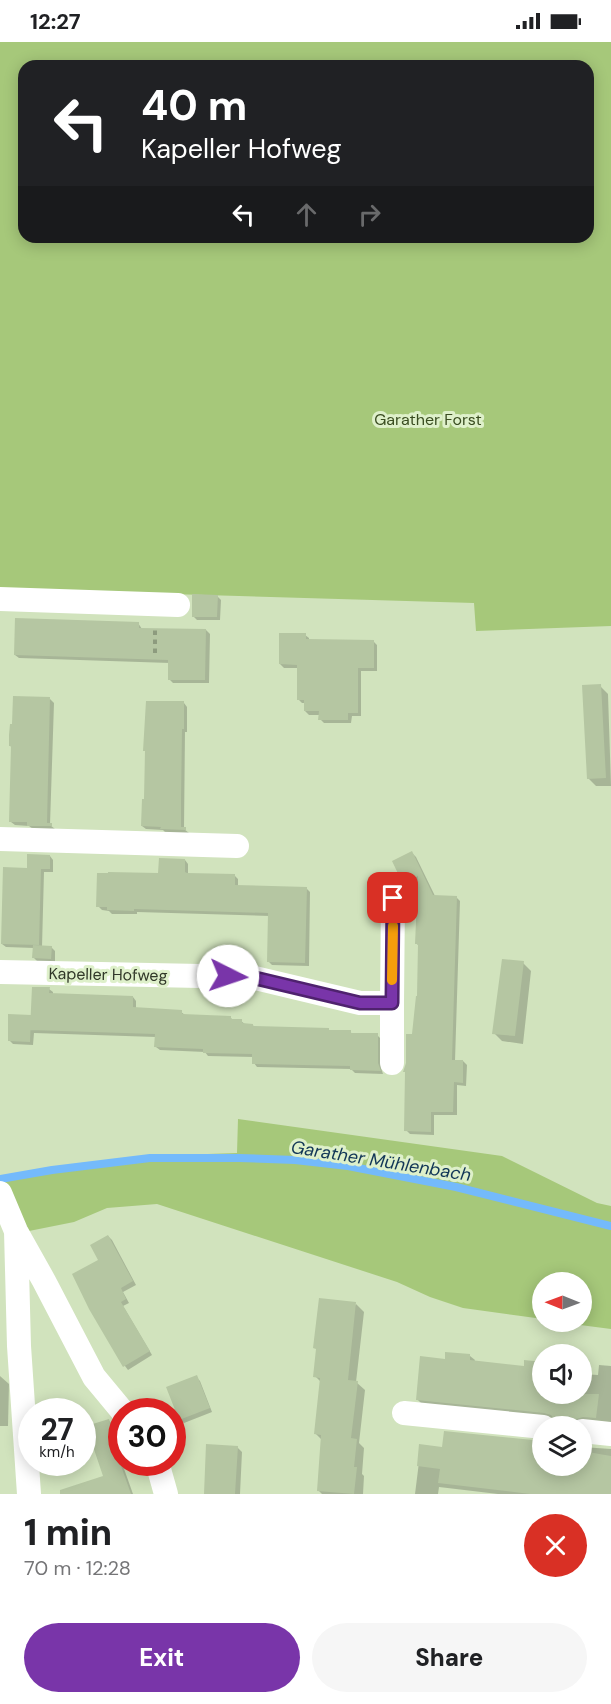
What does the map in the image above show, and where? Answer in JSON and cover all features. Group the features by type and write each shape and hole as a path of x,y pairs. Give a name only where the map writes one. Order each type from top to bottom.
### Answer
{"street":[{"path":"0,599 178,605"},
{"path":"0,839 237,846"},
{"path":"392,1063 393,898"},
{"name":"Kapeller Hofweg","path":"0,972 251,977 360,1003 392,1003"},
{"path":"0,1193 16,1231 93,1377 111,1398"},
{"path":"16,1231 19,1346 29,1494"},
{"path":"404,1413 532,1426"},
{"path":"592,1432 611,1434"},
{"path":"161,1476 166,1494"}],"green space":[{"name":"Garather Forst","path":"0,42 611,42 611,626 476,631 474,603 0,589"},
{"path":"238,1119 502,1156 597,1203 611,1206 611,1329 592,1327 592,1272 532,1272 532,1317 463,1308 430,1297 397,1282 157,1204 107,1208 74,1222 24,1232 0,1181 0,1177 149,1156 237,1153"}],"building":[{"path":"192,594 218,595 217,617 192,617"},
{"path":"15,618 139,622 139,628 206,629 205,680 168,680 168,660 14,655"},
{"path":"279,633 306,633 306,639 374,640 374,668 358,668 358,713 348,713 348,720 318,720 319,711 304,711 304,700 297,700 297,665 279,664"},
{"path":"601,684 606,778 587,779 582,685"},
{"path":"13,696 50,697 47,823 52,823 52,826 27,826 27,822 9,822 11,746 9,746 9,735 10,724 12,724"},
{"path":"146,701 184,701 181,827 186,827 186,830 141,826 142,799 144,799 145,751 143,751"},
{"path":"412,851 433,895 457,896 452,1060 463,1060 463,1083 454,1082 453,1112 431,1112 431,1132 404,1131 405,1072 403,1072 406,1063 406,1034 412,1034 417,996 418,944 415,944 418,876 403,884 392,861"},
{"path":"27,854 50,855 50,869 41,869 39,945 1,944 3,867 27,868"},
{"path":"159,858 185,859 185,872 187,873 235,874 235,885 307,887 305,963 267,962 268,913 134,909 134,911 107,910 107,907 96,907 97,873 158,873"},
{"path":"33,945 52,946 51,959 32,958"},
{"path":"502,959 524,961 515,1036 492,1034"},
{"path":"32,987 50,987 49,993 133,996 133,1007 182,1010 182,1014 231,1016 231,1019 242,1019 242,1023 253,1024 253,1026 329,1028 329,1030 351,1030 351,1033 378,1033 378,1063 381,1071 350,1070 350,1066 252,1064 252,1054 203,1053 203,1049 154,1047 155,1034 30,1030"},
{"path":"8,1014 31,1015 30,1042 8,1041"},
{"path":"108,1235 133,1281 121,1288 126,1299 121,1302 150,1351 123,1367 89,1309 72,1274 98,1260 90,1245"},
{"path":"319,1298 356,1302 348,1380 358,1381 351,1438 357,1439 354,1494 317,1491 321,1435 314,1434 320,1378 313,1377 316,1349 313,1348"},
{"path":"445,1352 470,1354 470,1360 524,1366 524,1360 532,1361 532,1404 592,1404 592,1394 599,1394 596,1418 592,1416 552,1416 544,1413 416,1400 420,1356 445,1359"},
{"path":"197,1375 210,1408 186,1417 186,1398 170,1398 166,1387"},
{"path":"108,1419 108,1476 125,1476 131,1494 60,1494 60,1490 103,1476 96,1455 96,1423"},
{"path":"444,1431 532,1440 532,1476 592,1476 592,1453 611,1456 611,1494 530,1494 438,1483 440,1469 417,1466 419,1444 442,1447"},
{"path":"206,1444 238,1446 235,1494 204,1494"}],"waterway":[{"name":"Garather Mühlenbach","path":"0,1179 150,1158 295,1160 348,1166 456,1187 611,1226"}],"slow traffic":[{"path":"392,980 393,926"}],"route":[{"path":"228,976 251,977 360,1003 392,1003 393,898"}]}
